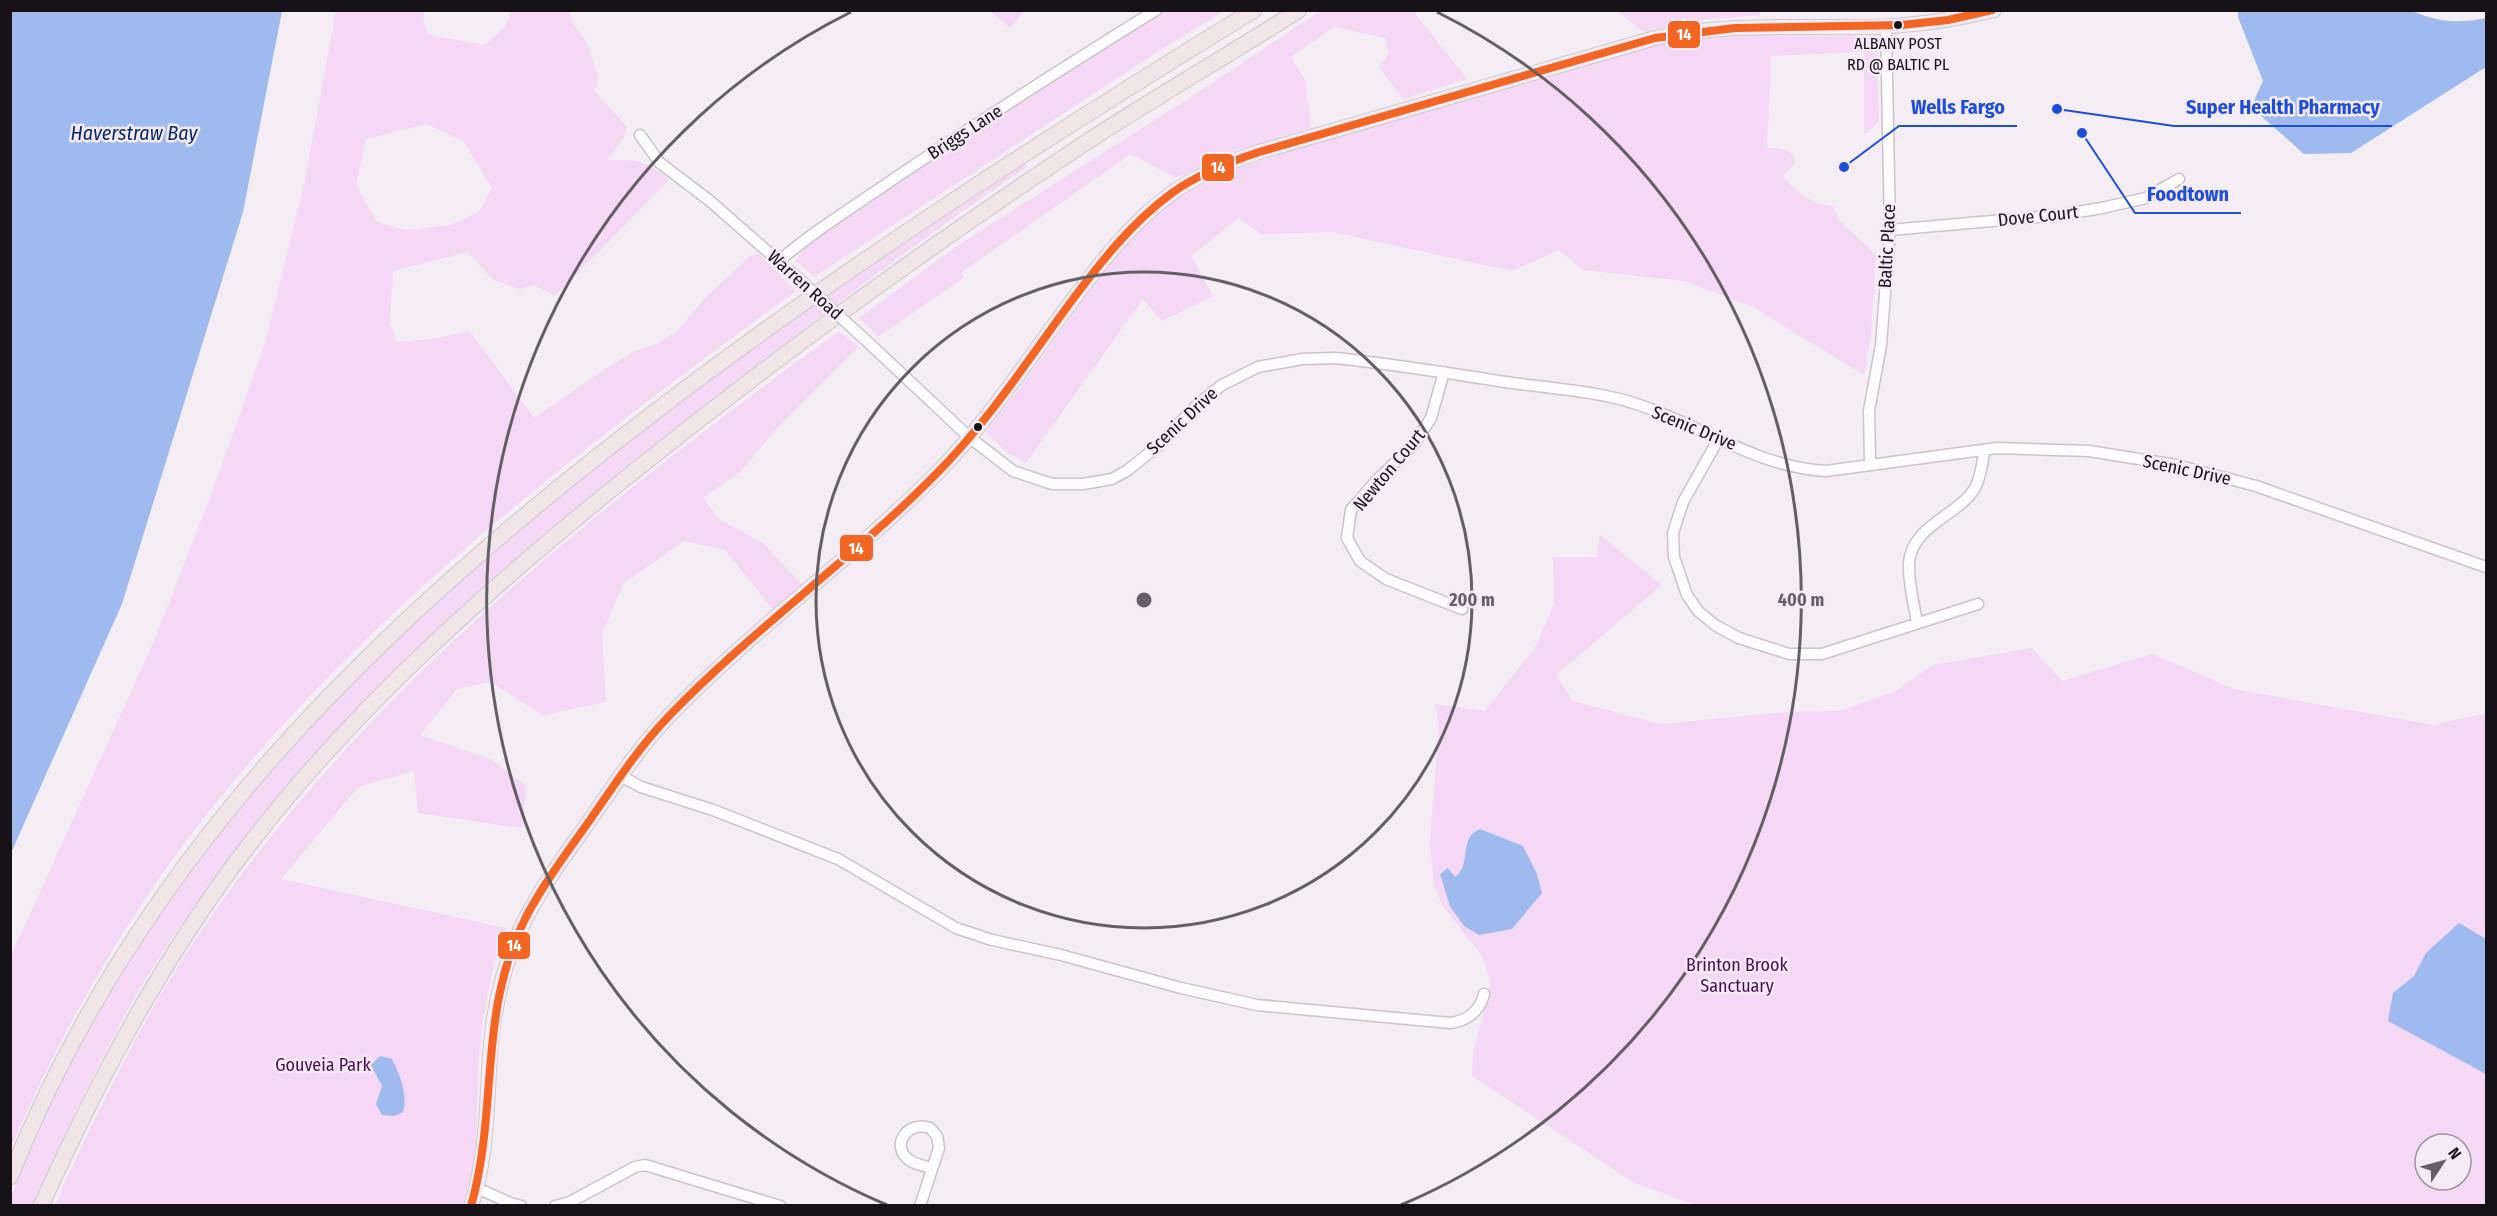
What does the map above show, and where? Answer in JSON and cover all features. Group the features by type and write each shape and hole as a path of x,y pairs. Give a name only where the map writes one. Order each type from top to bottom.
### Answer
{"highway":[{"path":"10,1177 76,1037 116,968 171,884 218,821 272,756 395,630 530,511 748,342 866,259 1016,159 1254,10"},
{"path":"41,1206 110,1061 150,990 192,923 251,842 289,795 412,665 500,583 591,506 685,430 828,323 1076,150 1299,10"}],"main road":[{"path":"471,1206 485,1155 495,1014 509,958 534,903 621,776 649,739 683,702 906,502 969,437 1119,241 1148,213 1176,191 1222,166 1259,152 1655,38 1716,29 1886,26 1926,23 1994,10"}],"street":[{"name":"Briggs Lane","path":"779,261 801,243 923,159 1035,85 1156,10"},
{"name":"Baltic Place","path":"1870,465 1869,411 1881,345 1890,230 1886,26"},
{"name":"Warren Road","path":"640,135 660,163 710,201 779,261 969,437"},
{"name":"Dove Court","path":"1890,230 2059,215 2102,208 2146,198 2179,179"},
{"name":"Scenic Drive","path":"969,437 1012,471 1052,484 1083,484 1112,479 1128,470 1159,445 1196,406 1222,385 1258,367 1302,359 1335,358 1612,397 1686,422 1779,463 1805,470 1826,471 1984,452 1996,448 2089,451 2176,465 2256,486 2487,567"},
{"name":"Newton Court","path":"1444,372 1431,418 1415,443 1376,481 1351,510 1347,538 1360,561 1386,579 1462,609"},
{"path":"1719,438 1683,502 1673,533 1674,556 1678,573 1688,595 1698,611 1716,625 1739,638 1790,654 1822,654 1978,604"},
{"path":"1917,623 1909,562 1913,547 1921,536 1942,517 1964,501 1975,487 1981,471 1984,452"},
{"path":"621,776 642,787 713,810 838,859 956,928 993,940 1061,955 1181,988 1257,1005 1450,1023 1458,1022 1476,1011 1484,994"},
{"path":"555,1206 570,1202 635,1167 645,1165 690,1176 780,1206"},
{"path":"920,1206 932,1168"},
{"path":"477,1188 521,1206"}],"green space":[{"path":"1759,10 1761,15 1689,21 1644,32 1617,11"},
{"path":"336,11 425,11 423,20 429,35 485,45 505,27 511,11 569,11 574,25 587,43 598,77 595,91 627,127 624,137 608,160 641,162 669,180 555,296 534,285 520,289 493,280 468,252 393,271 390,324 397,342 439,338 469,330 534,418 634,351 657,344 678,330 706,297 750,256 759,254 796,291 642,406 491,526 349,656 283,725 220,798 130,921 54,1055 11,1147 11,956 154,641 211,495 265,343 305,180","holes":["426,124 463,141 492,188 479,212 451,225 405,230 377,222 356,185 366,139"]},
{"path":"990,11 1024,11 1010,28"},
{"path":"1164,11 1224,11 1168,45 814,277 796,261 805,249 823,234"},
{"path":"1320,11 1413,11 1467,79 1403,99 1379,67 1389,53 1385,38 1334,27 1291,57 1305,80 1311,128 1238,150 1176,178 1131,154 962,272 965,277 878,337 859,318 960,244 1191,97"},
{"path":"1760,35 1862,36 1872,37 1877,45 1879,122 1867,133 1864,133 1864,52 1771,56 1767,148 1789,151 1795,163 1783,176 1805,197 1833,206 1839,220 1876,255 1871,335 1864,375 1751,306 1684,281 1583,270 1559,250 1512,271 1332,232 1261,234 1239,218 1191,256 1213,296 1162,321 1143,299 1026,463 1006,452 985,432 1016,393 1122,246 1146,222 1181,195 1226,172 1358,130 1624,52 1694,38"},
{"path":"1025,162 1027,167 859,287 590,496 480,590 375,690 289,784 237,848 188,915 122,1020 67,1130 33,1205 11,1206 11,1196 57,1089 111,990 193,867 259,781 328,705 477,566 604,458 776,332"},
{"name":"Gouveia Park","path":"839,331 858,347 778,427 741,471 703,498 720,520 763,543 803,586 774,611 725,550 684,541 623,584 602,634 606,702 543,715 490,682 457,689 420,735 490,759 527,786 521,828 418,813 414,771 358,787 281,879 506,928 489,986 484,1015 478,1065 476,1146 469,1186 462,1205 55,1206 114,1082 175,971 241,875 314,785 393,700 476,620 564,543 654,470"},
{"name":"Brinton Brook Sanctuary","path":"1600,535 1662,585 1556,675 1573,701 1660,724 1786,712 1840,711 1896,691 1933,665 2032,648 2062,681 2152,654 2234,689 2433,725 2486,713 2486,1205 1695,1205 1633,1182 1472,1076 1473,1053 1491,982 1482,956 1442,905 1434,885 1430,844 1439,725 1435,704 1485,711 1536,646 1554,604 1553,557 1597,557"}],"water":[{"name":"Haverstraw Bay","path":"11,10 282,11 243,212 122,604 11,853"},
{"path":"2238,11 2412,11 2430,18 2449,21 2486,18 2486,67 2351,153 2304,154 2251,107 2263,81 2238,17"},
{"path":"1480,829 1523,846 1537,874 1542,893 1512,929 1479,935 1464,926 1450,906 1440,874 1448,868 1455,877 1460,872 1469,839"},
{"path":"2459,923 2486,939 2486,1074 2388,1021 2393,993 2414,976 2426,953"},
{"path":"380,1056 392,1059 402,1085 405,1098 403,1112 394,1116 382,1115 376,1104 382,1086 371,1065"}],"transit line":[{"name":"14","path":"471,1206 485,1133 494,1025 501,989 511,953 526,917 557,867 628,766 658,728 735,653 873,534 939,471 975,431 1105,259 1143,217 1172,193 1203,174 1259,152 1655,38 1735,28 1902,25 1948,20 1992,10"}],"place":[{"name":"ALBANY POST RD @ BALTIC PL","path":"1898,25"},
{"name":"Super Health Pharmacy","path":"2057,109"},
{"name":"Foodtown","path":"2082,133"},
{"name":"Wells Fargo","path":"1844,167"}]}
